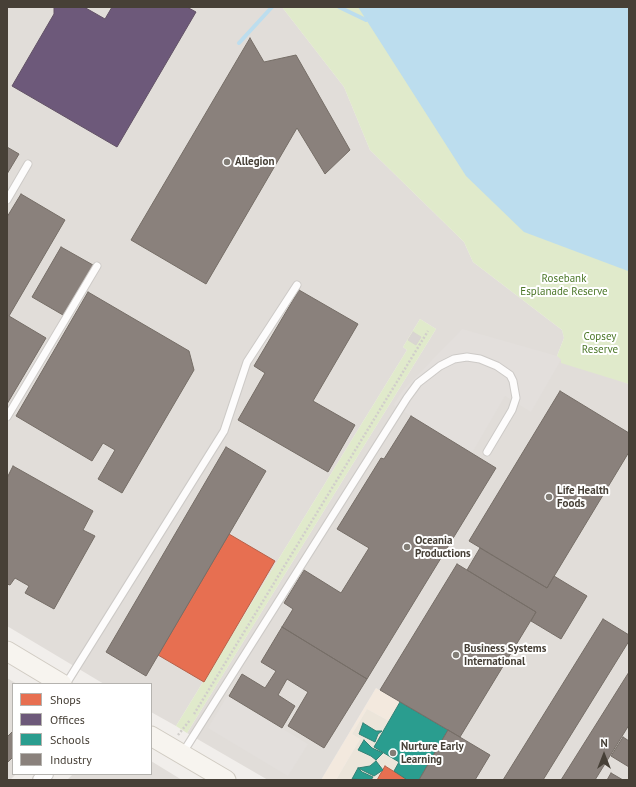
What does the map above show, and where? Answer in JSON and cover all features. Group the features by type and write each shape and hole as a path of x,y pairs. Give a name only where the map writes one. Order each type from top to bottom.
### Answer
{"main road":[{"path":"7,652 60,683"},
{"path":"152,737 226,780"}],"lane":[{"path":"7,200 28,164"},
{"path":"7,417 97,266"},
{"path":"67,683 224,430 247,362 297,285"},
{"path":"175,750 407,398 418,383 440,366 454,359 467,357 480,359 497,366 510,375 513,382 516,398 512,410 487,452"}],"path":[{"path":"175,750 193,714 428,331"}],"shaded area":[{"path":"7,7 282,7 344,87 370,150 464,242 473,262 562,330 564,338 557,356 629,384 629,780 419,780 447,730 376,688 321,780 268,780 187,733 436,329 420,319 403,347 407,350 176,726 152,713 152,683 102,683 7,626"},
{"path":"462,329 557,356 561,360 531,412 505,396 472,453 393,405 403,390"},
{"path":"7,678 15,683 12,683 12,775 15,775 10,780 7,780"},
{"path":"376,688 400,702 389,721 367,709 352,734 360,739 336,780 321,780"},
{"path":"227,696 308,744 288,776 208,728"},
{"name":"Nurture Early Learning","path":"400,702 448,730 419,780 405,780 406,778 385,767 377,780 336,780 360,739 352,734 367,709 389,721"},
{"path":"152,762 182,780 67,780 72,775 152,775"}],"green space":[{"path":"282,7 629,7 629,384 561,363 561,360 557,356 564,338 562,330 473,262 464,242 370,150 344,87"},
{"path":"420,319 436,329 187,733 176,726 407,350 403,347"}],"water":[{"path":"358,7 629,7 628,271 524,232 466,176"}],"building: Shops":[{"path":"229,534 275,561 204,682 158,655"},
{"path":"385,766 406,779 377,780"}],"building: Offices":[{"path":"54,7 84,7 105,19 112,7 187,7 196,12 117,147 12,86 54,14"}],"building: Schools":[{"path":"400,702 448,730 419,780 405,780 406,779 394,771 399,762 374,747"},
{"path":"363,723 376,731 382,731 378,734 375,742 359,734"},
{"path":"364,740 372,748 383,753 376,760 358,750"},
{"path":"376,761 383,770 374,776 358,768 370,766"},
{"path":"358,768 362,772 373,777 371,780 352,779"}],"building: Industry":[{"name":"Allegion","path":"250,38 264,62 296,55 350,150 325,174 297,128 206,284 131,240"},
{"path":"7,147 19,154 7,174"},
{"path":"21,194 65,220 9,316 46,338 7,404 7,217"},
{"path":"61,247 93,265 63,315 32,297"},
{"path":"299,290 358,324 313,401 355,425 328,472 238,420 265,373 254,366"},
{"path":"88,292 189,351 194,370 122,493 98,479 115,450 103,443 92,461 16,416"},
{"name":"Life Health Foods","path":"560,391 629,433 629,452 547,588 469,541"},
{"name":"Oceania Productions","path":"411,416 496,468 367,679 282,627 293,609 284,603 304,570 341,593 369,548 337,529 381,458 384,459"},
{"path":"226,447 266,471 146,676 106,652"},
{"path":"13,466 93,511 83,530 95,536 54,609 25,593 29,586 15,578 10,585 7,584 7,478"},
{"path":"480,548 547,588 554,576 587,596 561,639 531,621 536,612 467,570"},
{"name":"Business Systems International","path":"457,564 536,612 460,737 380,690"},
{"path":"603,619 629,635 629,641 543,780 503,780"},
{"path":"282,627 367,679 324,748 288,726 308,692 287,679 278,695 295,706 282,728 229,696 242,674 265,688 276,671 261,662"},
{"path":"629,672 629,725 595,780 561,780"},
{"path":"448,730 490,755 475,780 419,780"},
{"path":"12,732 12,758 7,763 7,737"},
{"path":"623,737 629,741 629,767 611,756"},
{"path":"611,773 623,780 607,780"}],"building: Other":[{"path":"413,332 421,337 416,345 408,340"}],"waterway":[{"path":"239,43 272,7"},
{"path":"339,7 366,20"}],"place":[{"name":"Allegion","path":"227,162"},
{"name":"Life Health Foods","path":"549,497"},
{"name":"Oceania Productions","path":"407,547"},
{"name":"Business Systems International","path":"456,655"},
{"name":"Nurture Early Learning","path":"393,753"}],"park label":[{"name":"Rosebank Esplanade Reserve","path":"564,285"},
{"name":"Copsey Reserve","path":"600,343"}]}
